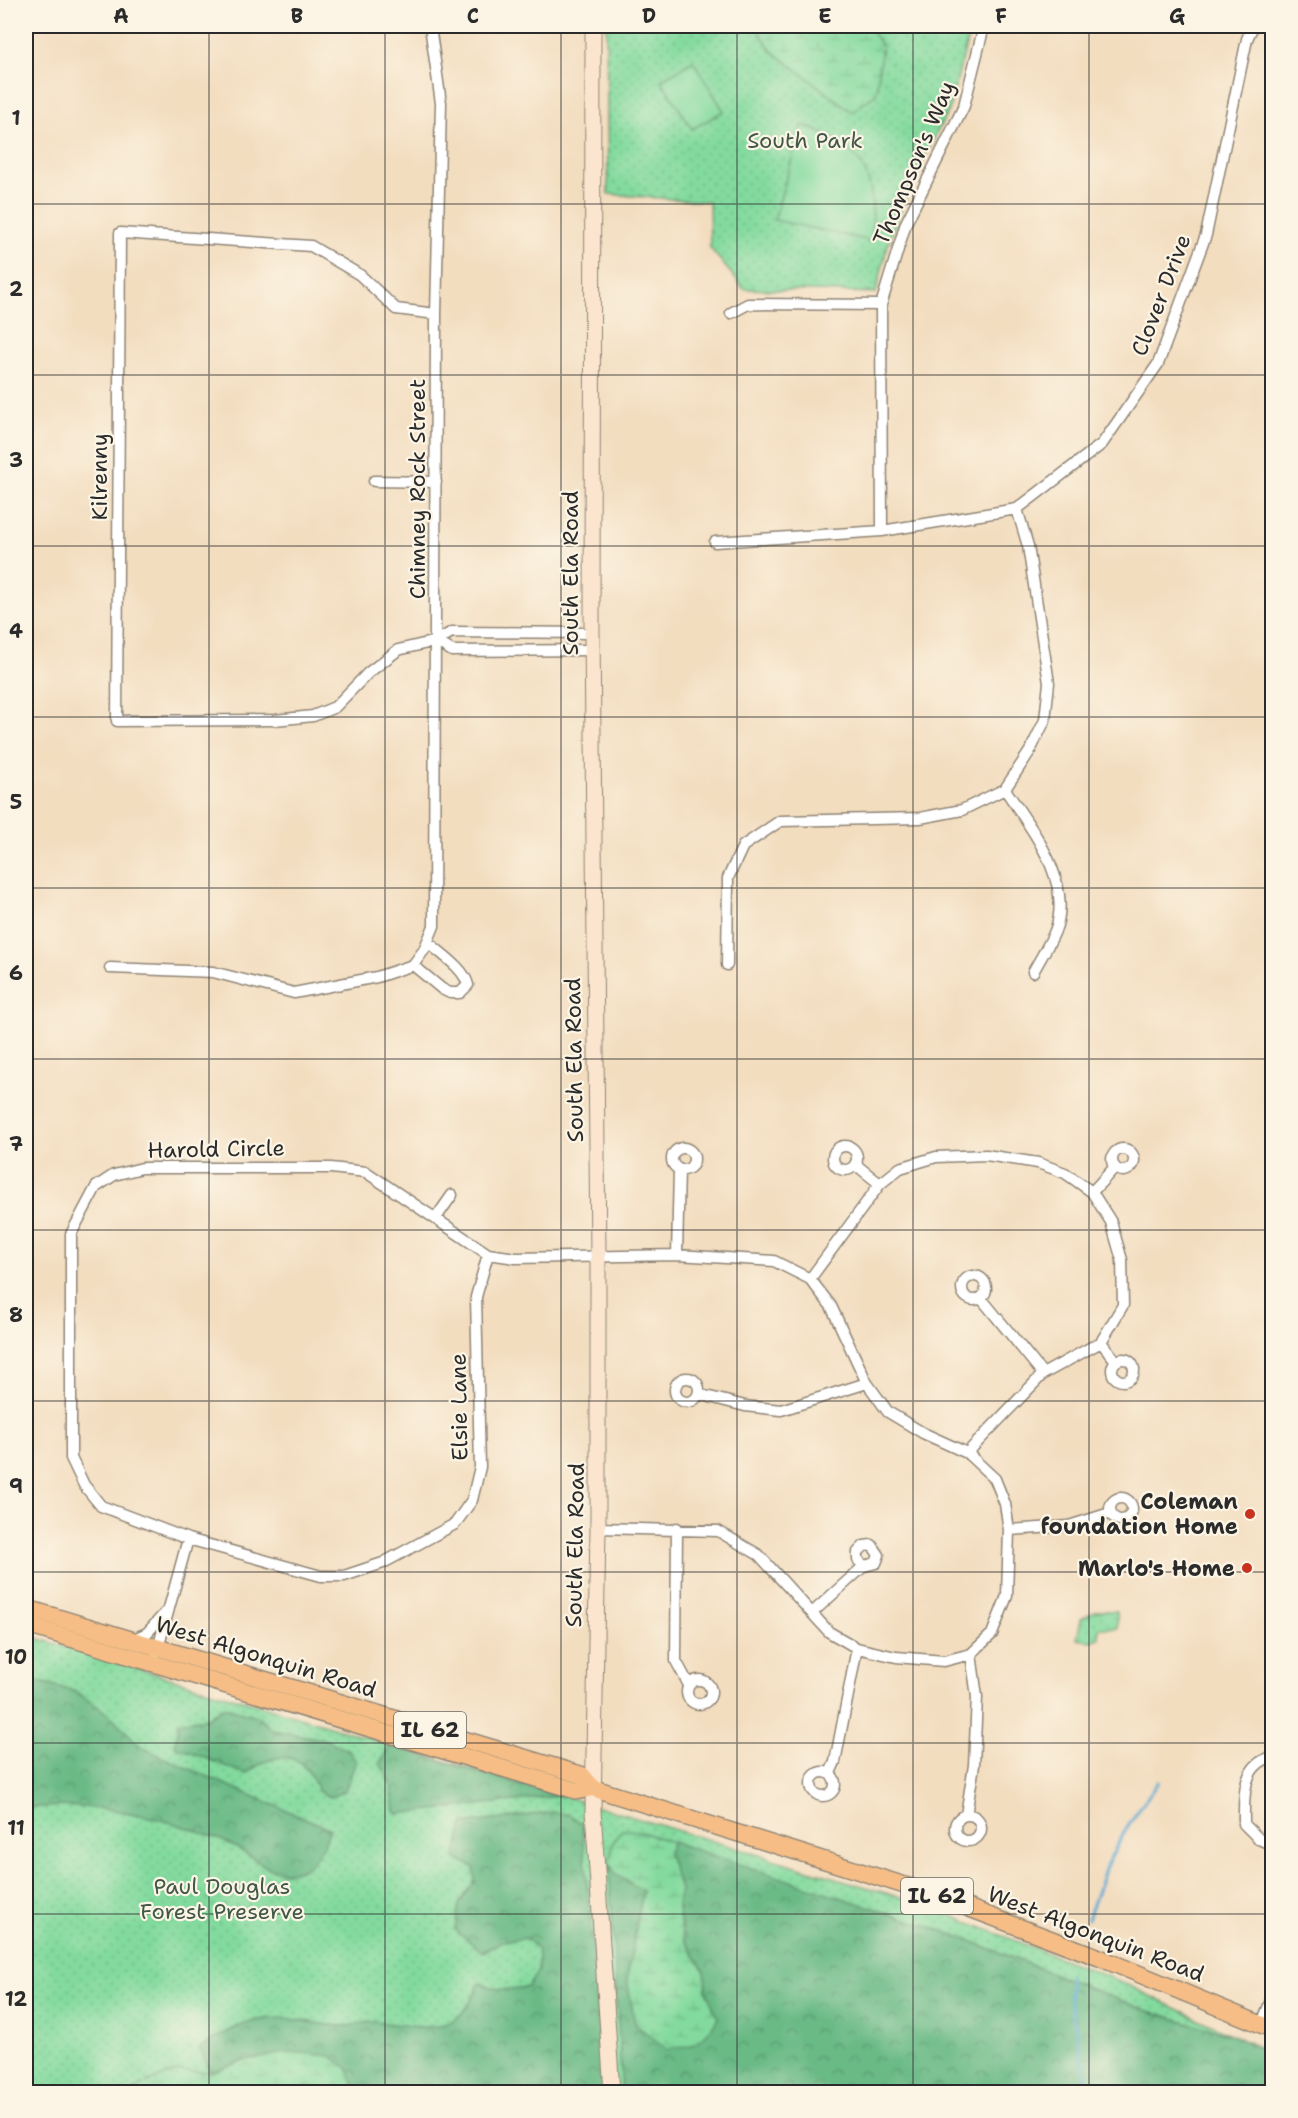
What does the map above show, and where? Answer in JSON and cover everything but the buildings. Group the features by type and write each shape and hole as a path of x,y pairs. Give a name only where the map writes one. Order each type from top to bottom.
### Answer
{"main road":[{"name":"South Ela Road","path":"592,26 592,650 598,1256 598,1528 593,1788 612,2092"},
{"name":"West Algonquin Road","path":"26,1608 132,1640 156,1656"},
{"name":"West Algonquin Road","path":"26,1625 156,1656 578,1791 593,1788 928,1893 1267,2026"}],"street":[{"name":"Chimney Rock Street","path":"426,946 434,926 436,314 441,103 430,26"},
{"name":"Thompson's Way","path":"882,531 881,304 906,223 964,106 984,26"},
{"name":"Clover Drive","path":"715,542 882,531 1017,509 1102,444 1158,364 1206,236 1247,39 1253,26"},
{"name":"Kilrenny","path":"436,314 396,309 360,275 311,246 120,233 117,721 275,720 313,716 335,707 369,673 398,650 436,641"},
{"path":"731,313 748,304 881,304"},
{"path":"374,482 436,483"},
{"path":"726,966 728,878 743,846 780,821 920,819 962,810 1005,789 1030,751 1045,720 1049,683 1029,546 1017,509"},
{"path":"592,633 452,632 436,641 452,651 592,650"},
{"path":"1005,789 1038,841 1060,887 1055,930 1033,972"},
{"path":"110,968 213,972 294,993 377,977 413,965 426,946 460,970 468,985 460,993 450,993 413,965"},
{"path":"598,1528 677,1528 718,1531 759,1555 829,1632 857,1648 896,1657 944,1661 971,1654 992,1634 1006,1596 1009,1530 1005,1504 995,1479 968,1453 923,1433 888,1412 867,1383 831,1306 810,1279 880,1184 900,1168 936,1157 987,1155 1038,1163 1065,1173 1092,1192 1111,1222 1122,1260 1123,1305 1101,1342 1043,1374 968,1453"},
{"path":"855,1164 880,1184"},
{"path":"1092,1192 1115,1167"},
{"name":"Harold Circle","path":"188,1539 101,1506 84,1485 71,1458 71,1234 96,1187 114,1174 142,1168 332,1168 366,1172 488,1254 516,1258 677,1255 774,1261 810,1279"},
{"path":"677,1255 679,1169"},
{"path":"436,1218 452,1195"},
{"name":"Elsie Lane","path":"188,1539 321,1576 344,1576 383,1563 455,1524 472,1500 480,1467 477,1297 488,1254"},
{"path":"981,1298 1043,1374"},
{"path":"1101,1342 1116,1361"},
{"path":"699,1394 745,1406 781,1410 867,1383"},
{"path":"1009,1530 1069,1526 1110,1513"},
{"path":"677,1528 676,1661 689,1685"},
{"path":"156,1656 188,1539"},
{"path":"812,1613 864,1566"},
{"path":"132,1640 147,1633 167,1611"},
{"path":"830,1773 835,1762 857,1648"},
{"path":"966,1815 974,1765 977,1696 971,1654"},
{"path":"1272,1757 1261,1760 1247,1776 1244,1824 1259,1839 1272,1845"},
{"path":"1267,2026 1272,1998"}],"green space":[{"name":"South Park","path":"606,26 971,26 950,107 911,185 888,244 876,293 744,289 710,248 709,202 608,194"},
{"path":"755,26 868,26 882,46 876,94 852,112 772,51"},
{"path":"693,61 724,111 692,129 661,80"},
{"path":"802,125 841,144 863,167 869,181 872,198 872,241 774,220"},
{"path":"1094,1611 1117,1611 1117,1628 1099,1628 1099,1638 1092,1641 1077,1639 1081,1619"},
{"name":"Paul Douglas Forest Preserve","path":"26,1635 916,1902 1119,1981 1272,2054 1272,2092 26,2092"},
{"path":"26,1678 76,1692 110,1715 140,1746 162,1757 330,1829 319,1853 303,1869 278,1871 263,1865 226,1842 153,1818 77,1807 26,1808"},
{"path":"224,1707 259,1717 272,1730 327,1740 349,1751 356,1761 345,1791 330,1797 318,1791 305,1767 288,1758 268,1761 245,1774 175,1746 179,1722 207,1718"},
{"path":"390,1746 559,1796 396,1814 390,1781 380,1763"},
{"path":"554,1812 570,1815 582,1824 605,2092 356,2092 355,2084 247,2060 211,2072 199,2048 236,2028 256,2021 276,2018 336,2026 372,2022 421,2027 436,2026 460,2015 470,2002 479,1983 501,1990 528,1987 538,1971 538,1950 526,1938 503,1941 483,1952 455,1930 459,1904 475,1881 474,1867 455,1858 463,1824"},
{"path":"622,1830 639,1831 672,1842 668,1854 681,1892 677,1903 683,1938 705,1972 706,1991 718,2018 703,2038 691,2045 666,2049 635,2024 627,1978 643,1891 615,1873 609,1863 614,1840"},
{"path":"672,1842 955,1935 1145,2010 1232,2035 1272,2054 1272,2092 622,2092 609,1863 615,1873 643,1891 627,1978 635,2024 718,2018 706,1991 705,1972 683,1938 677,1903 681,1891 668,1854"},
{"path":"292,2052 330,2056 348,2068 356,2092 133,2092 146,2083 179,2071 211,2072 247,2060"}],"waterway":[{"path":"1088,1919 1107,1864 1129,1824 1158,1782"},
{"path":"1069,1975 1070,2002 1089,2092"}],"place":[{"name":"Coleman foundation Home","path":"1250,1514"},
{"name":"Marlo's Home","path":"1247,1568"}]}
